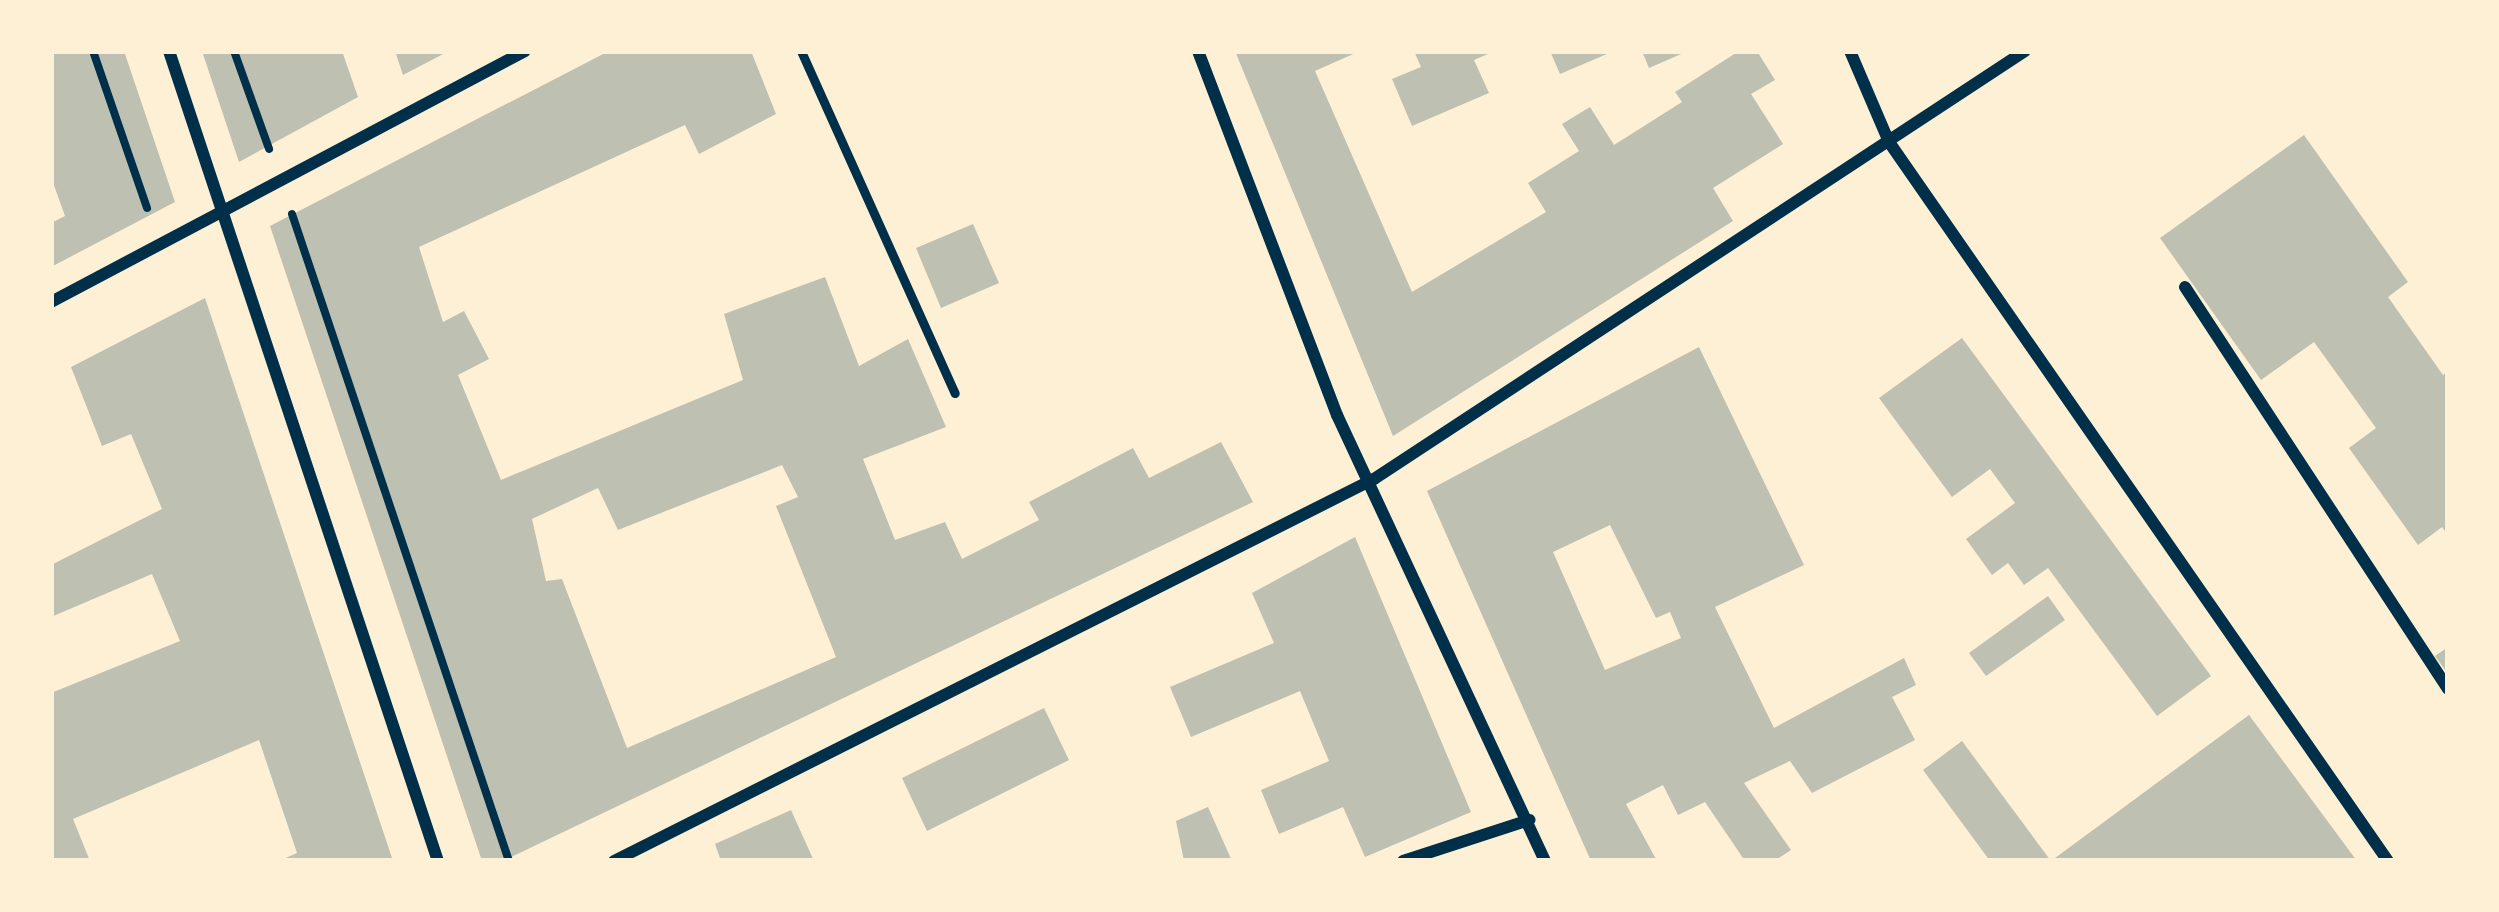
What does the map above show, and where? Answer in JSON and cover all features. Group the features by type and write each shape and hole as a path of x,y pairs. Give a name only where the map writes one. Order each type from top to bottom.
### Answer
{"street":[{"path":"169,51 438,861"},
{"path":"51,302 526,51"},
{"path":"1198,51 1337,415 1374,479 1545,861"},
{"path":"1850,51 1889,142 2388,861"},
{"path":"614,861 1374,479 2025,51"},
{"path":"2186,286 2448,688"},
{"path":"1403,861 1529,820"}],"lane":[{"path":"801,51 956,393"}],"path":[{"path":"94,51 160,244"},
{"path":"234,51 509,861"}],"building":[{"path":"51,51 124,51 175,202 51,267 51,223 65,216 51,177"},
{"path":"202,51 342,51 358,97 239,162"},
{"path":"395,51 449,51 403,75"},
{"path":"609,51 751,51 776,114 699,154 685,125 419,247 443,322 464,311 489,359 458,375 501,480 743,380 724,314 825,277 859,366 908,339 946,427 863,459 895,540 945,522 962,559 1039,520 1029,502 1133,448 1149,478 1221,442 1253,502 503,861 482,861 270,226","holes":["782,465 798,497 776,506 836,657 627,748 562,579 546,581 532,519 598,488 618,530"]},
{"path":"1235,51 1360,51 1315,71 1412,292 1546,212 1528,183 1579,151 1562,124 1590,107 1614,145 1682,102 1675,92 1739,51 1757,51 1775,80 1751,94 1783,144 1713,188 1733,221 1393,436"},
{"path":"1414,51 1495,51 1474,60 1489,93 1412,126 1392,79 1421,67"},
{"path":"1550,51 1614,51 1560,74"},
{"path":"1642,51 1688,51 1649,68"},
{"path":"2304,135 2408,282 2388,297 2443,375 2448,371 2448,535 2442,527 2418,545 2349,448 2376,428 2314,342 2261,380 2160,238"},
{"path":"973,224 999,283 941,308 916,248"},
{"path":"205,298 393,861 279,861 297,853 259,740 73,819 90,861 51,861 51,693 180,641 152,574 51,617 51,565 162,509 131,434 102,446 71,367"},
{"path":"1962,338 2211,676 2157,716 2048,568 2024,585 2008,563 1992,575 1966,539 2015,503 1990,469 1952,497 1879,398"},
{"path":"1699,347 1804,565 1715,607 1774,728 1904,658 1916,685 1892,697 1915,740 1812,793 1790,761 1744,783 1791,850 1774,861 1745,861 1705,802 1678,815 1663,785 1626,804 1657,861 1591,861 1427,491","holes":["1610,525 1656,618 1670,612 1681,638 1605,670 1553,552"]},
{"path":"1355,537 1471,812 1365,857 1343,807 1279,834 1261,790 1329,761 1300,691 1191,737 1170,687 1274,643 1252,593"},
{"path":"2048,596 2065,620 1986,676 1969,653"},
{"path":"2448,647 2448,674 2435,656"},
{"path":"1044,708 1069,760 927,831 902,778"},
{"path":"2249,715 2357,861 2051,861"},
{"path":"1962,741 2051,861 1990,861 1923,770"},
{"path":"1208,807 1232,861 1184,861 1176,821"},
{"path":"791,810 814,861 721,861 715,844"}]}
